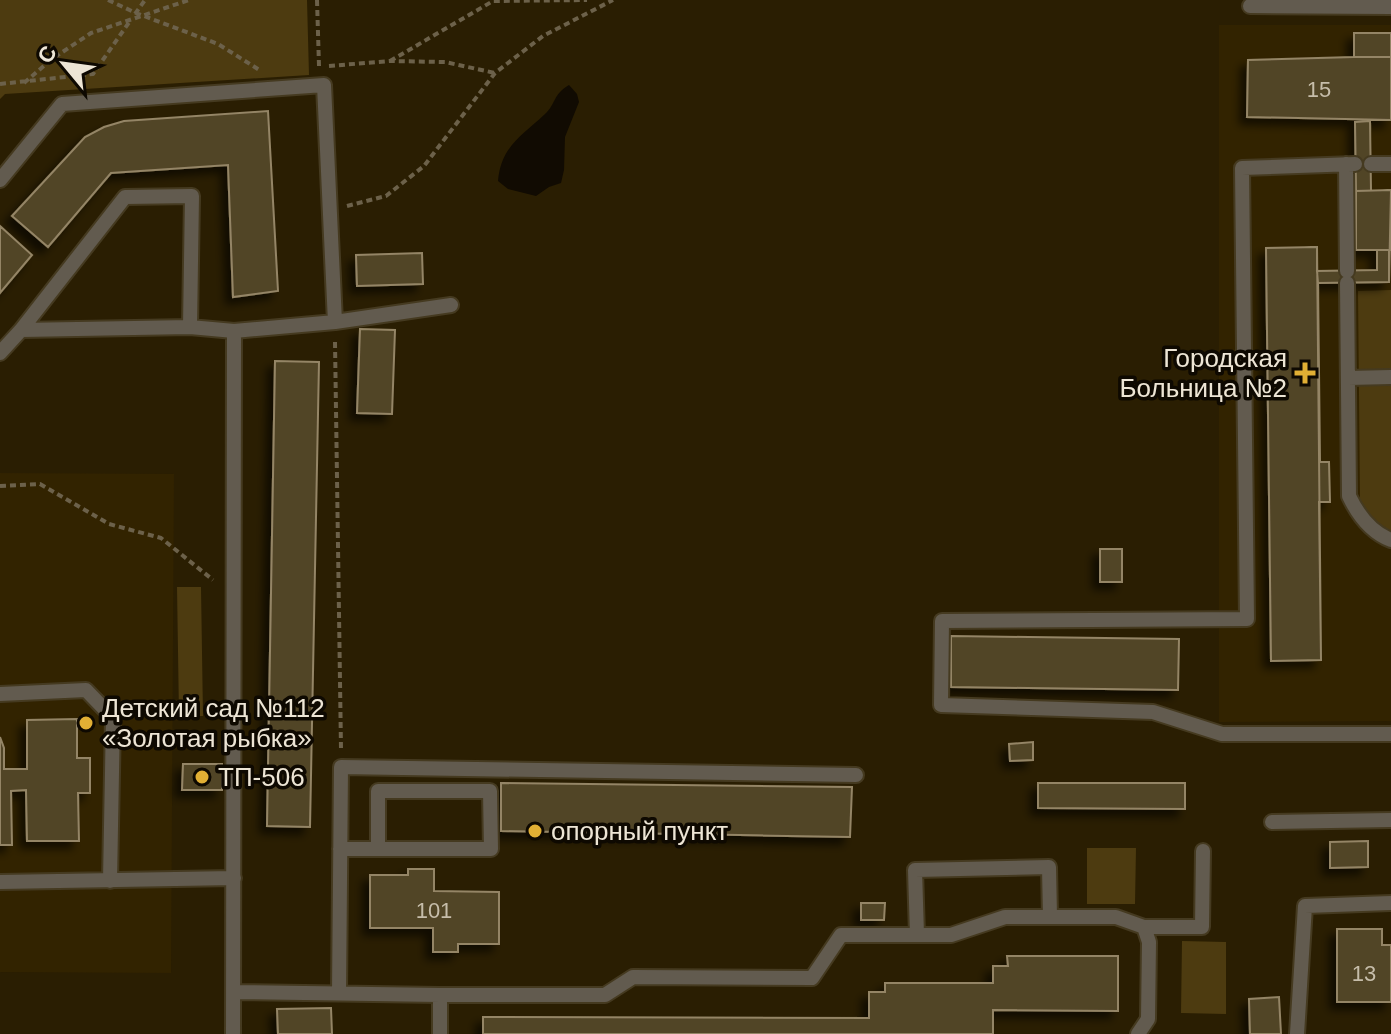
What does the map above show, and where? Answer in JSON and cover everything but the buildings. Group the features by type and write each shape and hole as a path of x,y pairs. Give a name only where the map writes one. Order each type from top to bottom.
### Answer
{"lane":[{"path":"1250,6 1391,7"},
{"path":"0,180 62,104 324,85 335,322"},
{"path":"1357,164 1347,277 1349,496 1369,526 1391,540"},
{"path":"1391,164 1242,168 1247,619 942,621 941,705 1153,712 1222,734 1391,734"},
{"path":"0,353 125,197 192,196 190,327"},
{"path":"21,330 190,327 234,331 335,322 451,305"},
{"path":"233,1034 234,331"},
{"path":"1348,378 1391,377"},
{"path":"0,694 86,690 113,718 110,881"},
{"path":"339,993 341,767 856,775"},
{"path":"340,849 378,849 491,849 490,791 378,791 378,849"},
{"path":"1272,822 1391,820"},
{"path":"234,992 605,995 633,977 812,978 841,935 951,935 1005,917 1116,917 1144,927 1202,927 1203,851"},
{"path":"917,935 915,870 1049,867 1050,917"},
{"path":"0,882 234,878"},
{"path":"1297,1034 1305,906 1391,903"},
{"path":"1138,1034 1148,1019 1149,942 1144,927"},
{"path":"440,995 440,1034"}],"path":[{"path":"108,0 218,44 288,87"},
{"path":"0,84 93,74 145,0"},
{"path":"24,83 52,59 91,33 189,0"},
{"path":"317,0 319,67 390,61 445,62 495,73"},
{"path":"390,61 491,1 587,0"},
{"path":"330,210 386,196 424,166 495,73 543,36 613,0"},
{"path":"335,322 341,767"},
{"path":"0,486 40,484 109,524 161,538 234,596"}],"shaded area":[{"path":"0,0 307,0 309,75 5,94 0,99"},
{"name":"Городская Больница №2","path":"1219,25 1391,25 1391,721 1219,722"},
{"path":"569,85 579,102 565,137 561,183 536,196 508,189 498,181 508,150 549,110 560,92"},
{"path":"1391,290 1391,531 1374,521 1360,500 1358,291"},
{"name":"Детский сад №112 «Золотая рыбка»","path":"0,473 174,474 171,973 0,972"},
{"path":"177,587 201,587 203,716 179,716"},
{"path":"1087,848 1136,848 1135,904 1087,904"},
{"path":"1182,941 1226,942 1226,1014 1181,1013"}],"place":[{"name":"Городская Больница №2","path":"1305,373"},
{"name":"Детский сад №112 «Золотая рыбка»","path":"86,723"},
{"name":"ТП-506","path":"202,777"},
{"name":"опорный пункт","path":"535,831"}]}
